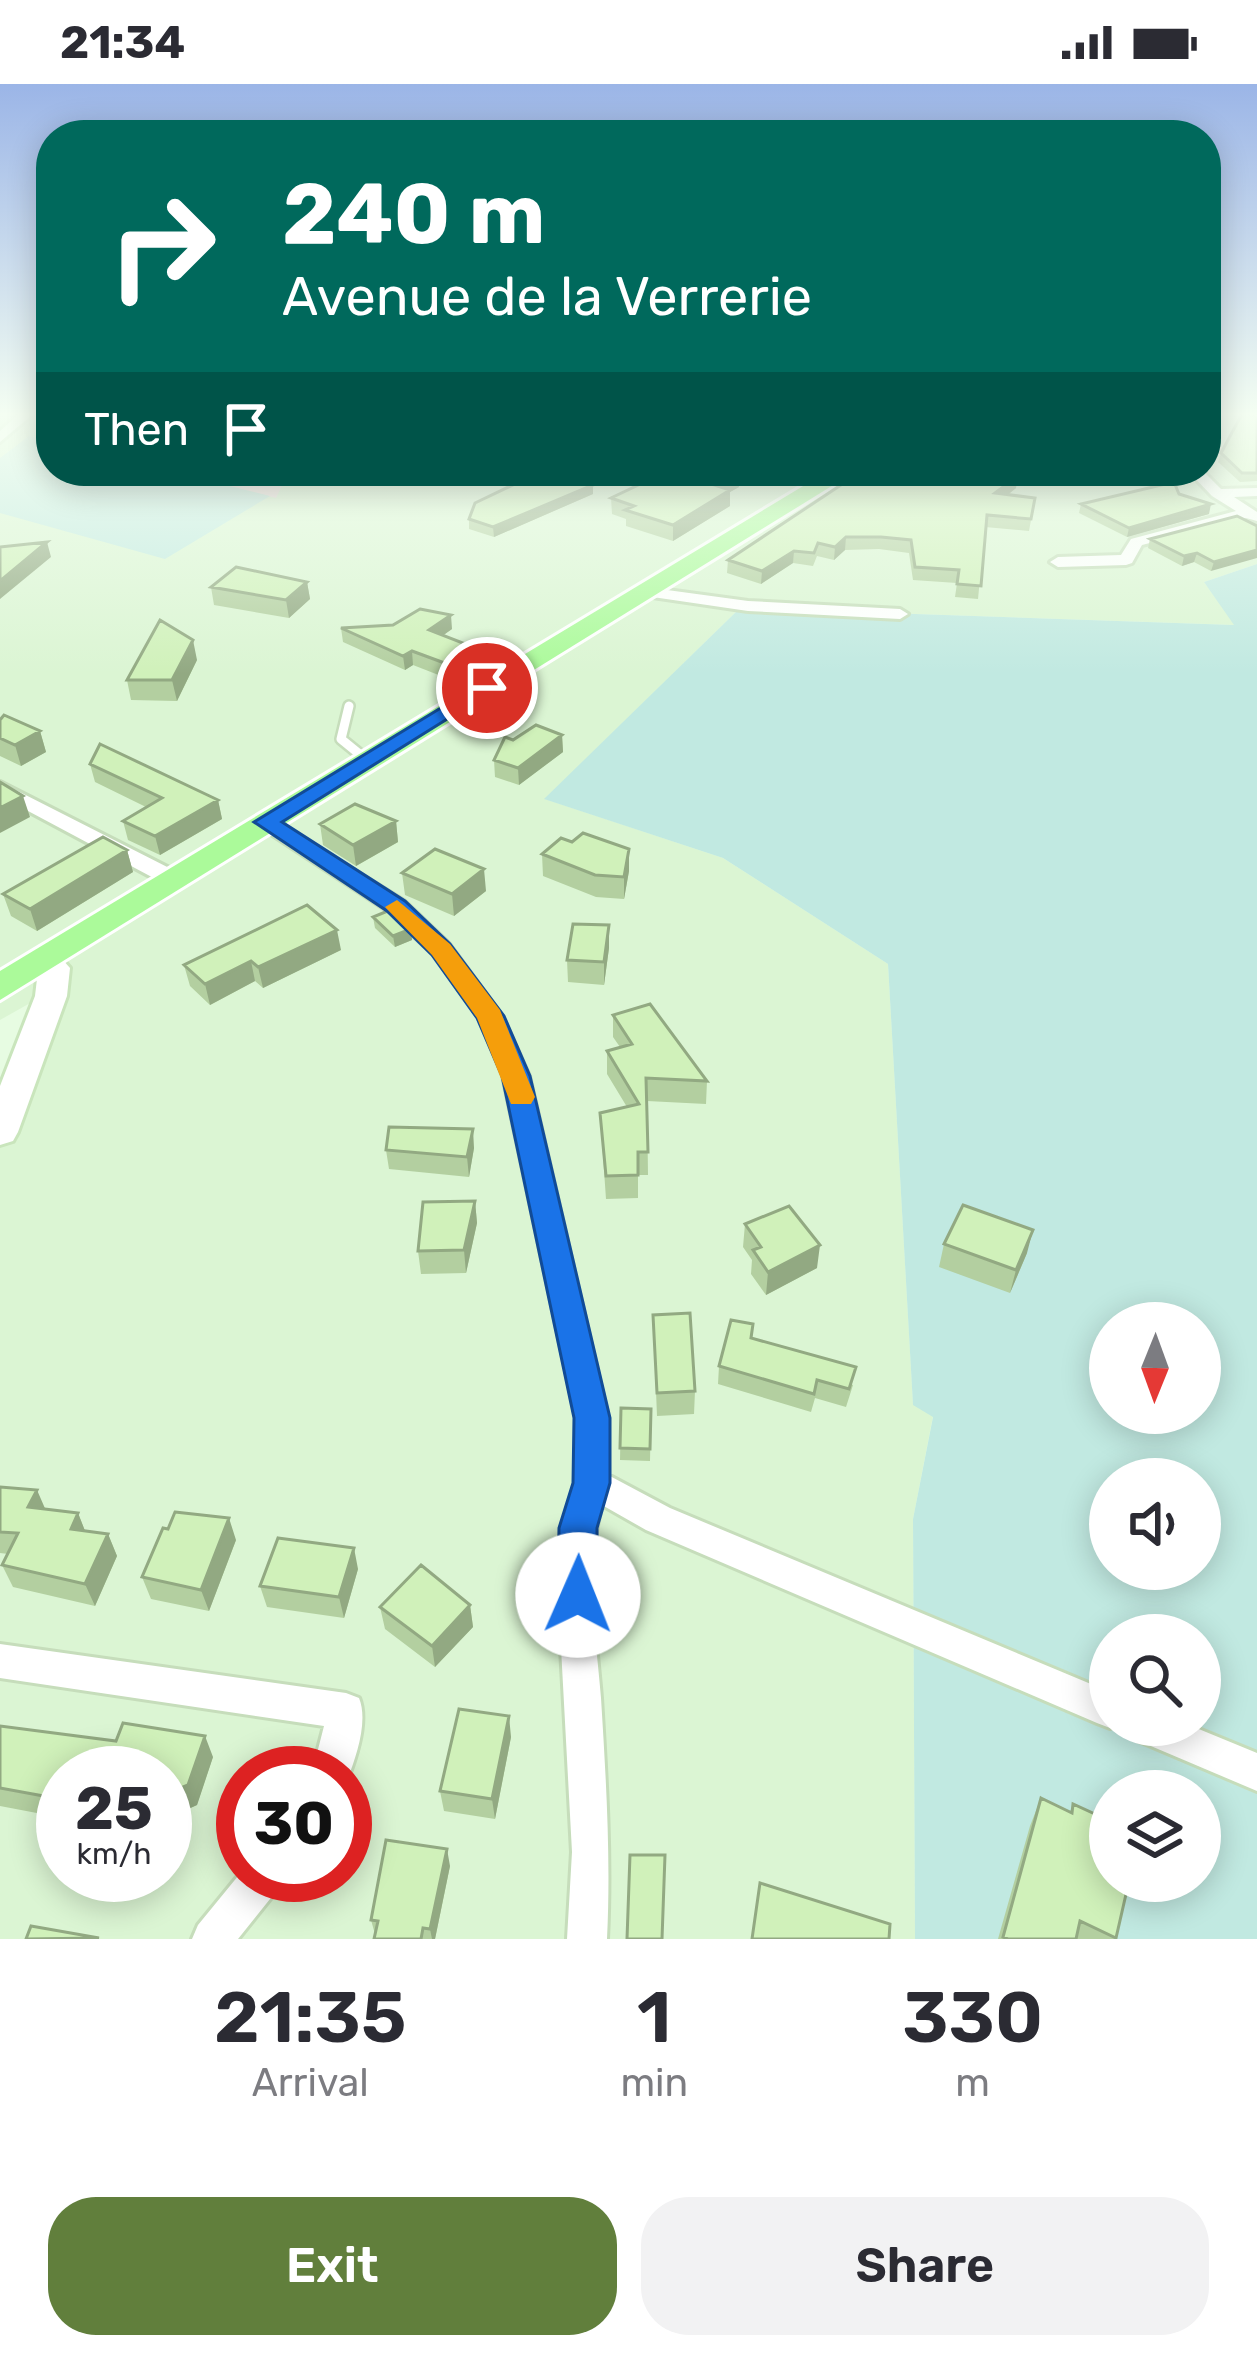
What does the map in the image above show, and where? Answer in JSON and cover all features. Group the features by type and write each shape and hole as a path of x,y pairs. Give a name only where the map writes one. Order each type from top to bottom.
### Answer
{"main road":[{"path":"0,988 171,878 795,501"}],"street":[{"path":"1058,562 1126,560 1136,542 1252,515"},
{"path":"645,592 748,606 900,614"},
{"path":"0,788 171,878"},
{"path":"266,822 396,906 441,950 490,1016 516,1076 592,1418 592,1483 578,1528 578,1628 592,1852 587,1939"},
{"path":"0,1132 51,996 54,968 43,958"},
{"path":"592,1483 658,1519 1089,1701"},
{"path":"0,1660 346,1711 338,1746"},
{"path":"1195,1746 1257,1772"},
{"path":"212,1939 242,1902"}],"lane":[{"path":"349,706 340,739 368,761"}],"shaded area":[{"path":"0,501 1257,501 1257,564 1204,582 1236,625 740,608 545,799 723,858 888,964 913,1404 933,1416 913,1519 915,1939 0,1939 0,1089 32,1002 0,1020"},
{"path":"0,501 262,501 165,559 0,513"},
{"path":"1257,564 1257,1939 915,1939 913,1519 933,1417 913,1405 888,964 723,858 544,799 740,608 1234,625 1204,582"}],"building":[{"path":"556,501 493,527 469,519 475,503"},
{"path":"618,501 713,501 673,525 625,510 634,506"},
{"path":"817,501 1035,501 1031,519 987,515 981,586 957,584 959,570 915,567 911,540 846,537 835,547 818,543 814,553 794,551 762,571 728,560"},
{"path":"1200,501 1211,504 1129,528 1081,504"},
{"path":"1237,516 1257,526 1257,550 1214,562 1197,553 1184,556 1150,539"},
{"path":"47,542 0,581 0,547"},
{"path":"236,567 307,582 286,600 211,587"},
{"path":"420,609 451,615 429,630 486,652 458,668 412,651 403,656 341,628 393,625"},
{"path":"160,620 193,640 172,680 127,680"},
{"path":"4,715 40,731 15,745 0,738"},
{"path":"536,725 562,735 518,768 494,760 505,737 513,740"},
{"path":"100,744 218,800 155,836 123,821 162,798 90,764"},
{"path":"0,782 23,796 0,808"},
{"path":"355,804 396,821 353,845 320,824"},
{"path":"583,833 629,849 624,877 595,875 542,854 561,838 572,842"},
{"path":"103,837 127,850 30,909 3,894"},
{"path":"435,849 484,869 452,894 402,873"},
{"path":"307,905 337,930 258,967 251,961 205,984 184,965"},
{"path":"390,910 411,929 393,936 373,917"},
{"path":"573,924 609,925 604,962 567,960"},
{"path":"650,1004 707,1081 646,1078 648,1152 638,1152 638,1175 606,1176 600,1113 639,1104 607,1051 632,1044 613,1015"},
{"path":"389,1127 473,1129 467,1157 386,1150"},
{"path":"475,1201 464,1250 418,1251 423,1202"},
{"path":"963,1205 1033,1230 1016,1270 944,1244"},
{"path":"789,1206 820,1245 768,1272 753,1250 761,1247 745,1224"},
{"path":"690,1313 695,1391 657,1393 653,1315"},
{"path":"731,1320 753,1324 751,1338 856,1367 849,1389 817,1380 814,1394 719,1366"},
{"path":"621,1408 651,1409 650,1449 620,1448"},
{"path":"0,1487 37,1490 28,1507 78,1513 71,1529 108,1534 85,1584 2,1565 18,1533 0,1532"},
{"path":"175,1512 229,1518 201,1590 142,1577"},
{"path":"278,1538 354,1548 339,1597 260,1586"},
{"path":"421,1565 470,1605 432,1646 380,1607"},
{"path":"459,1709 509,1716 492,1799 440,1791"},
{"path":"123,1723 205,1736 192,1773 192,1746 36,1746 36,1795 0,1788 0,1726 116,1741"},
{"path":"1041,1798 1072,1813 1073,1804 1089,1811 1089,1902 1124,1902 1116,1938 1080,1921 1076,1939 1003,1937"},
{"path":"386,1840 447,1849 430,1929 423,1928 421,1939 374,1939 378,1921 371,1920"},
{"path":"630,1855 665,1855 662,1939 627,1939"},
{"path":"760,1883 890,1924 889,1939 752,1939"},
{"path":"31,1926 99,1938 26,1939"}],"slow traffic":[{"path":"397,907 441,950 490,1016 521,1097"}],"route":[{"path":"487,688 266,822 396,906 441,950 490,1016 516,1076 592,1418 592,1483 578,1528 578,1595"}]}
